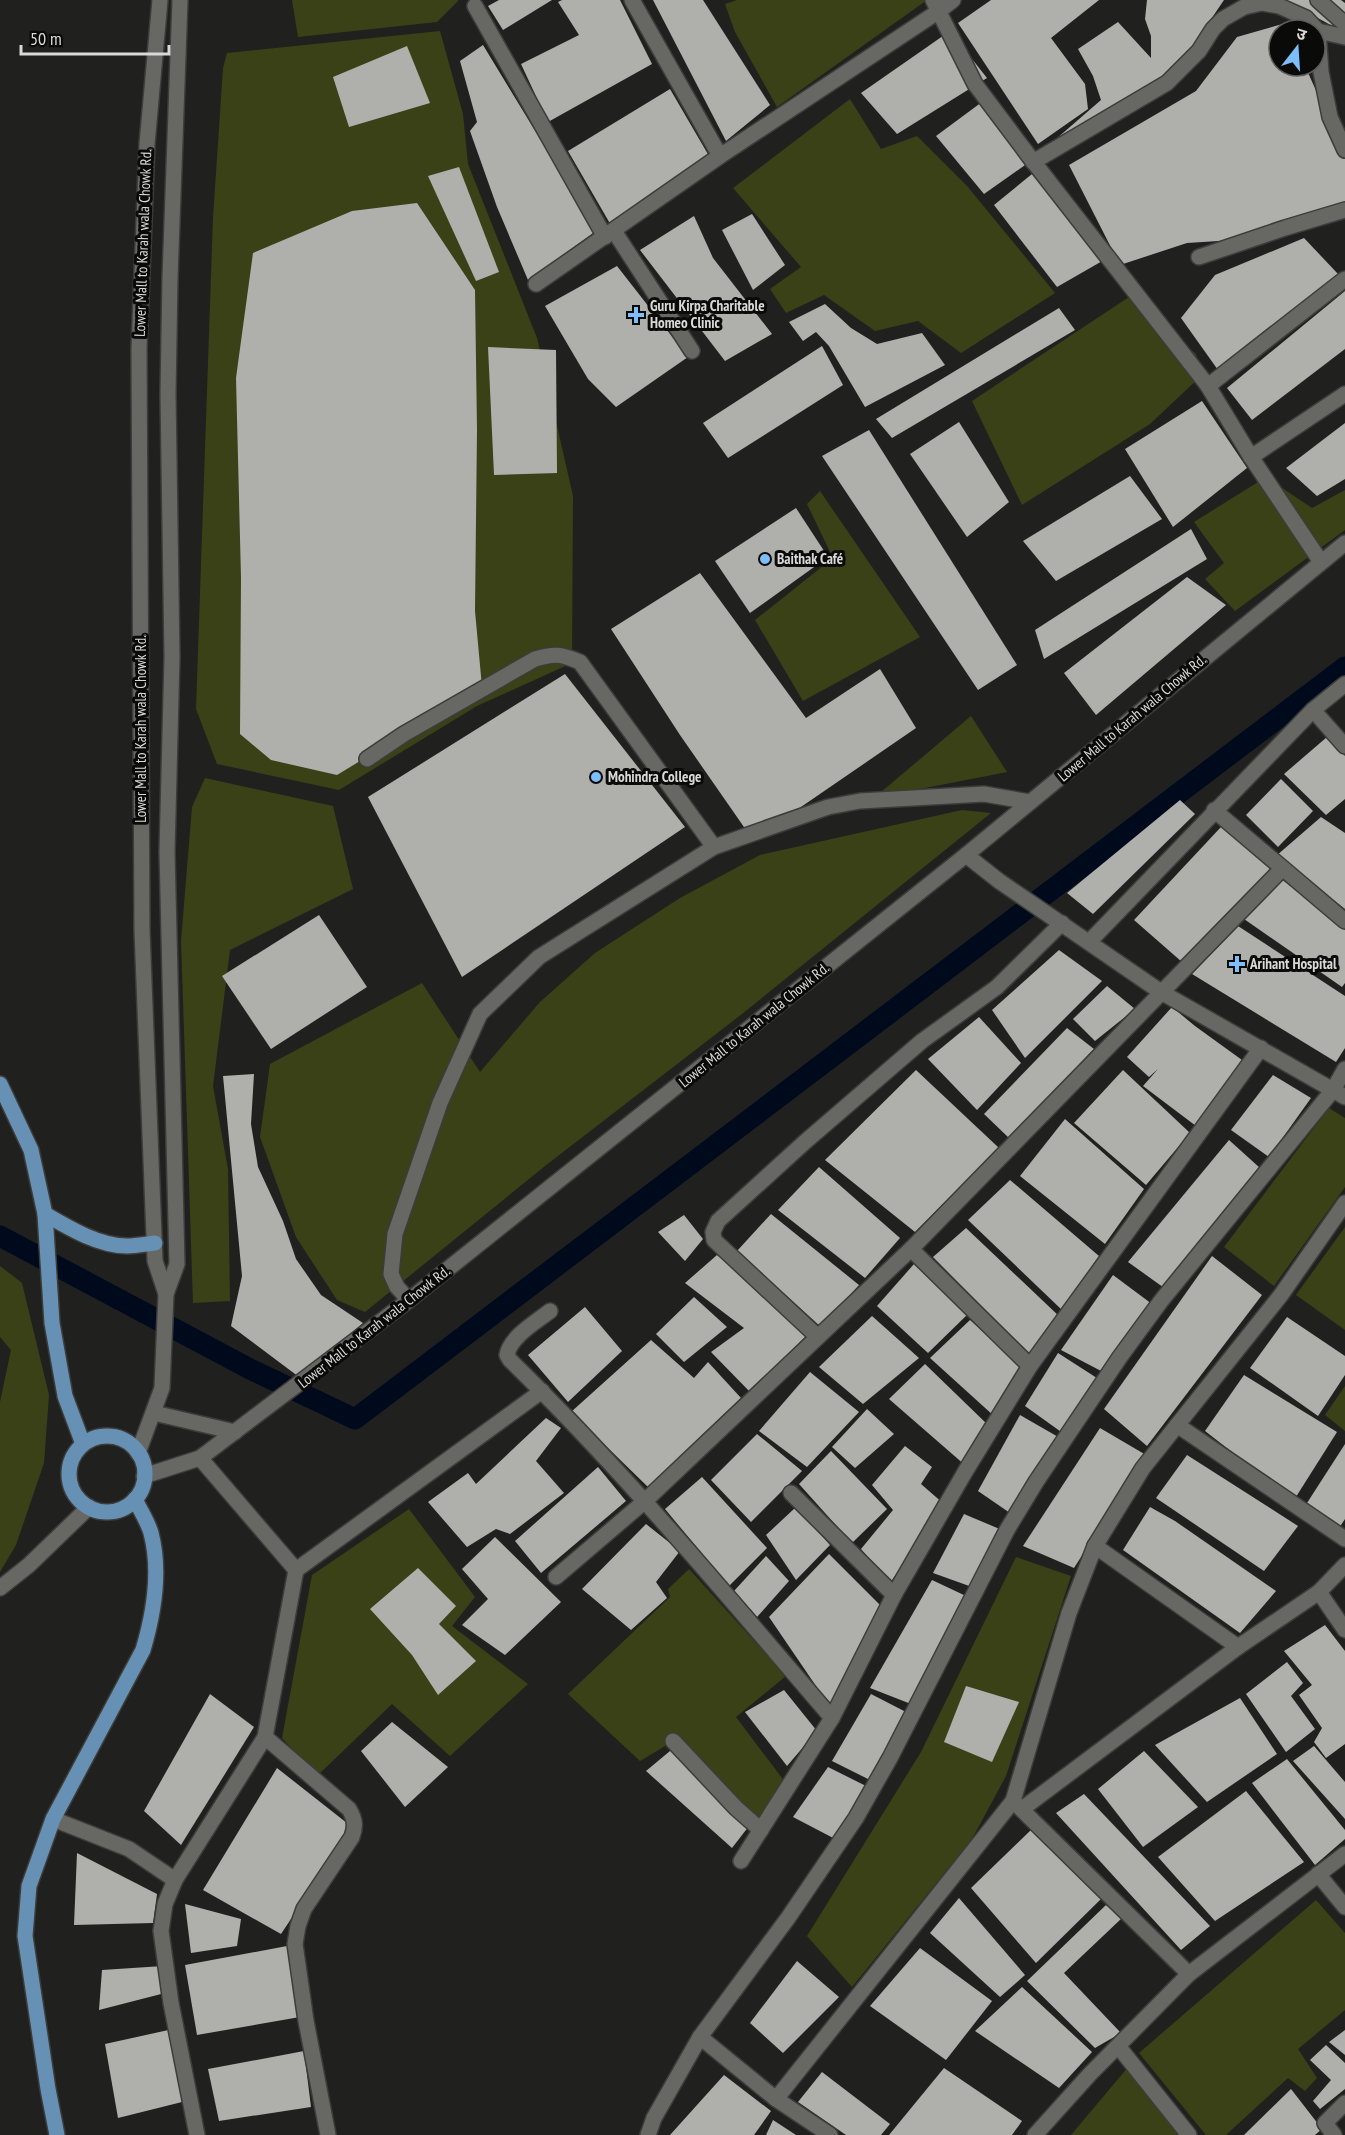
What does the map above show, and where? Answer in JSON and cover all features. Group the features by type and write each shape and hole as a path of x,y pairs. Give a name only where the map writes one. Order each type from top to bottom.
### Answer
{"main road":[{"path":"0,1084 31,1150 45,1214 52,1323 65,1396 83,1444"},
{"path":"45,1214 101,1241 126,1246 155,1243"},
{"path":"106,1436 130,1443 138,1453 143,1464 144,1476 141,1489 135,1499 125,1507 113,1511 100,1511 89,1507 75,1494 69,1477 72,1459 83,1444 94,1438 106,1436"},
{"path":"57,2135 25,1936 29,1886 53,1819 142,1650 151,1623 155,1596 154,1556 150,1532 135,1499"}],"street":[{"name":"Lower Mall to Karah wala Chowk Rd.","path":"138,1453 162,1388 166,1299 155,1261 142,931 139,360 147,144 159,0"},
{"path":"166,1299 177,1264 167,852 172,657 168,394 180,0"},
{"path":"632,0 720,156"},
{"path":"536,284 936,6 953,0"},
{"path":"1318,0 1345,24"},
{"path":"1034,162 1167,84 1199,51 1213,29 1223,19 1244,7 1262,3 1279,6 1306,18"},
{"path":"475,6 609,234 692,351"},
{"path":"936,6 975,84 1208,386 1251,458 1321,562"},
{"path":"1327,33 1345,37"},
{"path":"1322,78 1330,117 1345,150"},
{"path":"1199,257 1345,210"},
{"path":"142,279 170,278"},
{"path":"1208,386 1345,279"},
{"path":"1251,458 1345,394"},
{"name":"Lower Mall to Karah wala Chowk Rd.","path":"144,1476 200,1458 410,1300 966,855 1345,543"},
{"path":"367,759 404,734 535,659 562,654 580,662 714,847"},
{"path":"1089,942 1313,710 1345,684"},
{"path":"1313,710 1345,746"},
{"path":"410,1300 397,1287 391,1274 395,1234 440,1103 480,1014 539,957 714,847 828,807 861,801 984,794 1030,802"},
{"path":"1214,810 1345,921"},
{"path":"966,855 999,881 1161,992 1339,1093"},
{"path":"556,1577 645,1501 911,1248 1282,869"},
{"path":"818,1337 714,1240 712,1232 718,1221 922,1041 997,987 1062,923"},
{"path":"741,1861 832,1718 894,1595 1030,1366 1261,1048"},
{"path":"648,2135 654,2118 700,2037 788,1918 856,1818 890,1758 1007,1530 1036,1482 1120,1357 1161,1301 1339,1093 1345,1069"},
{"path":"1018,1805 1069,1613 1095,1546 1143,1468 1281,1295 1345,1203"},
{"path":"911,1248 1030,1366"},
{"path":"550,1311 516,1339 507,1355 645,1501 832,1718"},
{"path":"197,2135 171,2003 161,1931 165,1904 175,1880 265,1737 296,1570 542,1391"},
{"path":"154,1413 235,1432"},
{"path":"1176,1425 1345,1539"},
{"path":"200,1458 296,1570"},
{"path":"791,1493 894,1595"},
{"path":"0,1588 29,1565 89,1507"},
{"path":"1095,1546 1238,1647"},
{"path":"776,2099 1018,1805 1238,1647 1319,1592 1345,1565"},
{"path":"1319,1592 1345,1630"},
{"path":"265,1737 349,1809 354,1817 355,1828 352,1837 304,1909 295,1944 306,2021 328,2135"},
{"path":"673,1741 736,1808 761,1830"},
{"path":"1018,1805 1189,1974"},
{"path":"53,1819 129,1849 175,1880"},
{"path":"1035,2135 1090,2074 1189,1974 1345,1854"},
{"path":"1318,1874 1345,1907"},
{"path":"700,2037 776,2099 830,2135"},
{"path":"1118,2046 1189,2135"},
{"path":"1334,2135 1325,2123 1345,2103"}],"green space":[{"path":"292,0 458,1 437,22 298,37"},
{"path":"737,0 927,0 777,107 735,32 725,4"},
{"path":"440,31 463,114 468,164 537,338 573,496 572,663 477,706 339,790 217,764 196,709 213,218 223,68 227,53"},
{"path":"850,99 881,149 917,136 967,186 1055,293 961,353 918,321 875,331 824,295 786,313 770,289 801,267 733,188"},
{"path":"1129,297 1196,354 1201,376 1150,424 1022,505 972,401"},
{"path":"1266,477 1312,508 1345,490 1345,530 1235,611 1205,579 1224,563 1194,522"},
{"path":"820,491 920,637 803,701 755,620 833,558 807,504"},
{"path":"971,716 1007,772 874,798"},
{"path":"205,778 333,806 353,889 230,950 213,1086 228,1169 230,1301 193,1303 181,941 192,807"},
{"path":"962,810 991,813 742,1014 545,1166 365,1312 337,1300 296,1237 260,1137 270,1064 422,983 480,1072 540,1002 595,953 680,898 760,855"},
{"path":"1329,1108 1345,1118 1345,1187 1274,1286 1224,1247"},
{"path":"1345,1227 1345,1330 1296,1295"},
{"path":"0,1266 22,1283 49,1395 44,1463 16,1545 0,1572 0,1402 11,1350 0,1337"},
{"path":"1345,1386 1345,1431 1325,1415"},
{"path":"409,1509 475,1597 452,1626 528,1684 450,1756 392,1704 317,1776 282,1738 312,1575"},
{"path":"1016,1557 1071,1576 1006,1776 972,1839 852,1987 807,1936 921,1752"},
{"path":"689,1569 786,1676 736,1717 785,1782 759,1822 677,1739 640,1761 568,1694 670,1597 668,1589"},
{"path":"1316,1900 1345,1933 1345,2010 1298,2049 1317,2078 1305,2091 1288,2078 1226,2135 1206,2135 1139,2053"},
{"path":"1129,2066 1179,2135 1071,2135"}],"building":[{"path":"499,0 552,0 503,30 488,6"},
{"path":"562,0 620,0 652,64 548,122 521,64 579,35 558,2"},
{"path":"653,0 703,0 770,105 726,141"},
{"path":"991,0 1099,0 1051,38 1085,84 1088,109 1038,144 958,23"},
{"path":"1147,0 1224,0 1161,93 1060,156 1048,146 1101,100 1093,76 1078,49 1118,22 1151,58 1151,36 1145,19"},
{"path":"1275,0 1341,0 1345,3 1345,33 1327,23 1327,18 1318,18 1296,6"},
{"path":"1267,28 1267,78 1310,78 1345,155 1345,209 1265,238 1187,243 1120,265 1069,165 1196,91 1237,37"},
{"path":"950,31 987,78 897,134 861,93"},
{"path":"483,45 596,231 528,280 497,207 470,131 477,122 460,61"},
{"path":"407,46 430,103 349,127 333,77"},
{"path":"670,89 709,156 612,227 568,151"},
{"path":"986,99 1028,163 984,194 936,136"},
{"path":"459,167 499,272 476,281 428,176"},
{"path":"1032,174 1104,260 1057,287 994,205"},
{"path":"417,203 475,290 477,430 475,611 482,687 337,775 271,760 240,734 241,578 236,378 253,253 352,211"},
{"path":"752,214 785,265 753,290 722,230"},
{"path":"694,216 713,258 772,334 725,361 640,250"},
{"path":"1304,238 1339,275 1218,370 1181,318 1215,275"},
{"path":"617,266 688,357 616,407 588,379 545,306"},
{"path":"1345,291 1345,349 1252,420 1227,388"},
{"path":"825,304 851,328 877,344 922,333 945,365 865,407 829,346 816,332 803,341 789,322"},
{"path":"1059,308 1075,330 892,438 876,419"},
{"path":"822,346 843,385 728,458 703,423"},
{"path":"488,347 556,350 557,473 494,475"},
{"path":"1202,401 1247,468 1173,527 1125,449"},
{"path":"959,422 1009,502 967,537 910,454"},
{"path":"1345,423 1345,479 1317,496 1286,468"},
{"path":"869,430 1017,665 978,690 822,456"},
{"path":"1130,476 1162,519 1056,581 1023,541"},
{"name":"Baithak Café","path":"796,508 828,557 750,613 715,561"},
{"path":"1191,529 1207,559 1044,659 1035,630"},
{"path":"700,573 806,718 880,669 916,728 753,840 680,735 611,629"},
{"path":"1187,577 1226,605 1096,715 1064,673"},
{"path":"565,674 685,827 462,977 368,797"},
{"path":"1327,737 1345,756 1345,799 1326,815 1284,774"},
{"path":"1281,779 1313,811 1278,847 1246,815"},
{"path":"1180,800 1195,814 1093,914 1067,893"},
{"path":"1321,817 1345,833 1345,909 1276,856"},
{"path":"1221,827 1273,870 1182,962 1134,920"},
{"path":"1280,878 1345,928 1345,983 1342,987 1244,919"},
{"path":"319,915 367,987 271,1049 222,976"},
{"path":"1238,926 1345,996 1345,1048 1336,1062 1192,974"},
{"path":"1059,950 1102,981 1025,1058 992,1010"},
{"path":"1107,986 1135,1009 1095,1041 1073,1019"},
{"path":"1172,1007 1242,1060 1196,1126 1143,1086 1158,1069 1149,1077 1127,1057"},
{"path":"979,1017 1021,1063 977,1110 928,1059"},
{"path":"1067,1028 1094,1049 1009,1138 984,1114"},
{"path":"916,1070 999,1148 915,1232 825,1160"},
{"path":"1123,1070 1190,1133 1146,1185 1074,1123"},
{"path":"254,1074 251,1124 258,1167 283,1221 296,1259 321,1295 363,1323 299,1377 231,1326 242,1276 223,1076"},
{"path":"1273,1075 1311,1098 1269,1157 1231,1130"},
{"path":"1065,1119 1144,1189 1105,1244 1020,1176"},
{"path":"1229,1140 1260,1168 1167,1290 1128,1262"},
{"path":"819,1167 900,1238 865,1278 778,1210"},
{"path":"1010,1180 1099,1256 1062,1310 968,1220"},
{"path":"771,1214 859,1285 821,1327 737,1251"},
{"path":"684,1215 703,1239 685,1261 658,1232"},
{"path":"966,1228 1061,1318 1031,1356 933,1257"},
{"path":"717,1255 811,1331 750,1392 711,1352 744,1328 685,1283"},
{"path":"1212,1256 1262,1295 1147,1446 1104,1409"},
{"path":"914,1264 969,1313 928,1353 877,1306"},
{"path":"1113,1275 1156,1307 1103,1372 1061,1350"},
{"path":"694,1297 727,1327 684,1362 656,1334"},
{"path":"585,1307 622,1351 568,1402 528,1355"},
{"path":"872,1316 919,1358 863,1404 819,1367"},
{"path":"1287,1317 1345,1356 1345,1375 1318,1416 1250,1368"},
{"path":"970,1320 1025,1369 994,1416 930,1358"},
{"path":"651,1340 694,1378 708,1362 741,1398 648,1487 571,1412"},
{"path":"1058,1353 1100,1380 1064,1434 1025,1406"},
{"path":"925,1364 988,1425 966,1466 889,1399"},
{"path":"810,1372 859,1412 807,1467 759,1431"},
{"path":"1244,1375 1337,1432 1294,1500 1205,1431"},
{"path":"867,1409 894,1434 855,1468 832,1447"},
{"path":"1020,1415 1060,1438 1010,1513 978,1491"},
{"path":"546,1418 561,1428 536,1461 564,1493 510,1534 496,1529 467,1547 428,1502 468,1473 476,1484"},
{"path":"1100,1428 1146,1455 1074,1568 1023,1546"},
{"path":"757,1434 802,1471 751,1522 711,1480"},
{"path":"1345,1444 1345,1519 1339,1528 1307,1503"},
{"path":"905,1446 932,1467 921,1484 944,1504 890,1583 861,1549 893,1510 872,1485"},
{"path":"831,1451 887,1509 852,1543 799,1484"},
{"path":"1187,1455 1298,1526 1264,1571 1156,1498"},
{"path":"598,1467 626,1501 541,1573 515,1541"},
{"path":"702,1477 767,1548 729,1586 665,1509"},
{"path":"796,1507 830,1545 796,1580 766,1535"},
{"path":"1150,1507 1175,1521 1276,1591 1240,1633 1123,1550"},
{"path":"964,1514 1002,1530 972,1587 933,1573"},
{"path":"646,1524 680,1551 656,1582 667,1598 631,1630 582,1589"},
{"path":"495,1537 561,1602 505,1655 462,1625 488,1599 462,1569"},
{"path":"829,1554 881,1606 831,1708 769,1617"},
{"path":"766,1556 789,1581 757,1617 734,1591"},
{"path":"418,1568 456,1606 439,1624 476,1661 438,1695 412,1655 370,1609"},
{"path":"932,1580 966,1596 911,1704 870,1688"},
{"path":"1325,1625 1345,1651 1345,1744 1326,1758 1314,1742 1322,1728 1299,1695 1312,1685 1284,1651"},
{"path":"1287,1662 1303,1683 1291,1696 1315,1729 1286,1752 1246,1694"},
{"path":"966,1686 1019,1702 992,1762 944,1742"},
{"path":"784,1690 817,1731 787,1766 745,1712"},
{"path":"210,1694 254,1727 181,1845 144,1811"},
{"path":"871,1694 906,1712 870,1780 832,1761"},
{"path":"1240,1698 1277,1754 1207,1802 1155,1745"},
{"path":"392,1722 448,1767 405,1807 361,1751"},
{"path":"676,1746 749,1826 732,1848 646,1771"},
{"path":"1314,1746 1345,1782 1345,1819 1293,1761"},
{"path":"1144,1751 1198,1807 1143,1847 1098,1789"},
{"path":"1287,1759 1345,1830 1345,1839 1315,1865 1252,1783"},
{"path":"828,1767 866,1786 837,1840 793,1817"},
{"path":"277,1768 352,1827 281,1934 203,1890"},
{"path":"1246,1791 1304,1862 1215,1921 1158,1857"},
{"path":"1084,1794 1210,1926 1181,1950 1056,1813"},
{"path":"1033,1828 1101,1899 1036,1963 971,1888"},
{"path":"77,1853 157,1894 153,1923 74,1925"},
{"path":"959,1898 1025,1975 1000,1997 930,1933"},
{"path":"185,1904 241,1919 237,1946 191,1953"},
{"path":"1106,1905 1122,1918 1064,1973 1121,2033 1095,2048 1027,1981"},
{"path":"287,1946 300,2017 197,2035 185,1965"},
{"path":"920,1948 992,2001 946,2060 870,2006"},
{"path":"797,1961 839,1997 783,2053 750,2023"},
{"path":"163,1966 165,1993 99,2010 102,1970"},
{"path":"1022,1987 1092,2052 1059,2088 975,2031"},
{"path":"173,2029 182,2102 118,2118 105,2044"},
{"path":"1345,2030 1345,2055 1329,2042"},
{"path":"1326,2045 1345,2063 1345,2089 1320,2109 1313,2101 1331,2080 1310,2060"},
{"path":"304,2051 311,2107 219,2121 208,2069"},
{"path":"944,2068 1022,2121 1012,2135 889,2135"},
{"path":"822,2072 890,2124 881,2135 846,2135 798,2102"},
{"path":"724,2075 771,2111 754,2135 670,2135"},
{"path":"1291,2089 1322,2129 1315,2135 1244,2135"},
{"path":"773,2120 796,2135 766,2135"}],"waterway":[{"path":"0,1236 250,1369 355,1419 1345,667"}],"place":[{"name":"Guru Kirpa Charitable Homeo Clinic","path":"636,315"},
{"name":"Baithak Café","path":"765,559"},
{"name":"Mohindra College","path":"596,777"},
{"name":"Arihant Hospital","path":"1237,964"}]}
